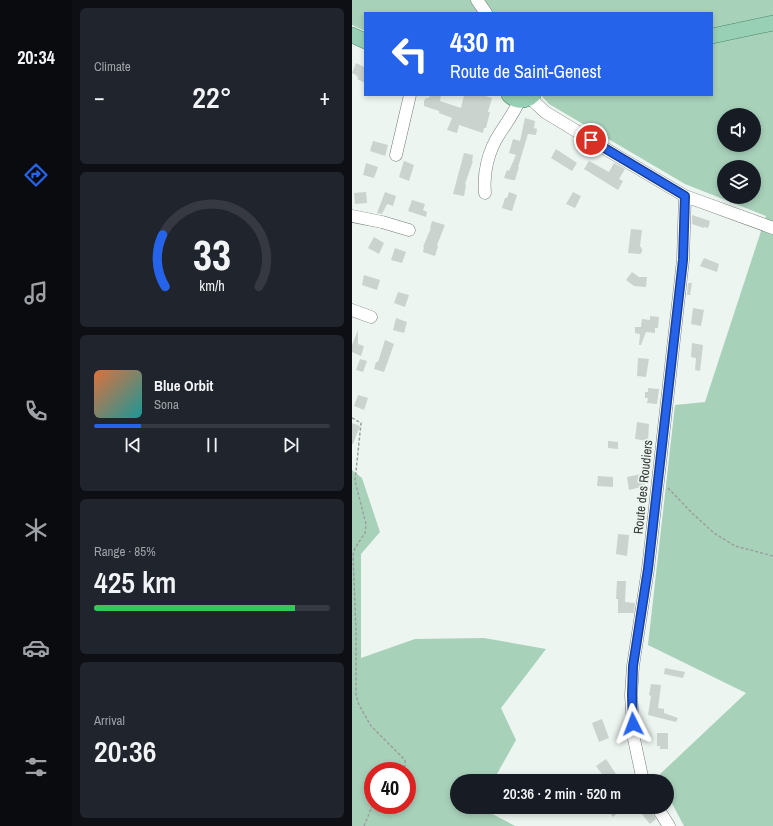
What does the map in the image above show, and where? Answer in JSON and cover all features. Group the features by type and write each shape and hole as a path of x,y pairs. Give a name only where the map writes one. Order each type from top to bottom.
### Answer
{"main road":[{"path":"713,36 773,23"},
{"path":"352,36 364,42"}],"street":[{"path":"477,0 485,12"},
{"path":"396,154 410,96"},
{"path":"486,194 485,172 492,149 499,134 523,97 545,112 685,196 773,228"},
{"name":"Route des Roudiers","path":"642,774 634,739 632,695 633,666 648,569 683,260 685,196"},
{"path":"352,216 382,222 409,230"},
{"path":"352,310 371,317"},
{"path":"661,814 669,826"}],"path":[{"path":"352,418 361,424 355,481 366,524 365,533 355,548 353,555 356,632 356,695 359,705 371,726 405,760 405,762"},
{"path":"658,482 670,490 714,534 734,546 773,556"},
{"path":"364,826 369,814"}],"green space":[{"path":"352,0 773,0 773,826 684,826 674,807 674,774 660,774 746,693 648,645 675,405 705,402 766,216 736,204 761,204 761,160 717,160 717,197 685,184 549,104 542,96 713,96 713,12 364,12 364,31 352,25"},
{"path":"352,470 362,478 380,532 361,554 361,658 415,639 484,638 546,649 501,708 516,740 497,774 450,774 450,814 492,814 515,826 352,826"}],"building":[{"path":"356,63 364,67 364,82 357,79 358,77 352,73"},
{"path":"430,96 441,96 440,101 461,108 464,96 485,96 492,98 486,128 484,128 483,133 459,125 457,133 447,130 452,118 439,113 439,111 424,106 424,101 426,98 429,98"},
{"path":"525,118 535,121 534,128 537,129 536,135 528,134 515,180 504,178 516,155 509,153 513,139 520,141"},
{"path":"373,141 388,145 385,156 370,151"},
{"path":"556,149 577,163 572,171 551,158"},
{"path":"464,153 473,155 473,161 465,184 464,196 453,194"},
{"path":"404,161 414,165 409,181 399,177"},
{"path":"589,161 609,172 614,163 625,169 619,179 623,181 618,190 584,169"},
{"path":"366,163 378,167 374,178 363,175"},
{"path":"366,192 367,203 355,204 354,193"},
{"path":"385,192 396,196 393,206 387,204 382,214 377,213"},
{"path":"509,192 517,195 512,211 502,208 505,198 507,198"},
{"path":"573,192 581,196 575,208 566,204"},
{"path":"412,200 425,204 423,210 427,212 426,217 408,211"},
{"path":"692,215 710,221 708,228 692,224"},
{"path":"432,221 445,225 437,245 435,256 423,252 423,247 431,228"},
{"path":"631,229 642,230 640,246 642,252 640,254 628,253"},
{"path":"374,237 384,243 379,254 368,248"},
{"path":"395,248 406,252 402,263 391,260"},
{"path":"704,258 719,264 717,272 700,266"},
{"path":"632,272 639,277 647,277 646,287 634,286 626,280"},
{"path":"364,275 380,280 377,290 362,285"},
{"path":"688,283 692,283 690,295 687,295"},
{"path":"398,292 409,295 405,307 394,303"},
{"path":"693,308 704,310 701,326 691,324"},
{"path":"650,316 659,317 658,328 655,328 655,333 646,332 641,345 639,345 640,334 635,333 635,327 641,327 642,319 650,320"},
{"path":"396,318 407,322 404,333 393,330"},
{"path":"358,330 358,344 364,346 361,356 352,352 352,345"},
{"path":"385,340 394,344 384,372 374,369 376,362 378,362"},
{"path":"692,343 703,345 700,371 695,370 696,358 691,357"},
{"path":"638,358 649,359 646,377 637,376"},
{"path":"360,359 367,361 363,372 356,370"},
{"path":"648,388 659,389 657,404 647,403 648,398 645,398 645,392 648,392"},
{"path":"358,395 368,398 364,410 354,406"},
{"path":"637,422 649,424 648,441 635,439"},
{"path":"352,423 360,426 353,444 352,444"},
{"path":"608,441 618,442 618,449 608,448"},
{"path":"642,474 645,486 629,490 627,477"},
{"path":"598,476 613,477 613,487 597,486"},
{"path":"618,534 629,535 627,556 616,554"},
{"path":"617,581 626,581 625,602 635,603 634,613 618,613 618,599 616,599"},
{"path":"665,668 685,672 683,678 664,674"},
{"path":"651,684 661,685 658,708 664,709 664,713 678,718 676,722 648,715"},
{"path":"602,719 609,738 599,742 592,723"},
{"path":"657,733 668,733 668,749 660,749 660,746 657,746"},
{"path":"606,759 616,774 602,774 596,766"},
{"path":"642,814 653,814 656,819 650,824"}],"route":[{"path":"591,140 685,196 683,260 648,569 633,666 633,724"}]}
